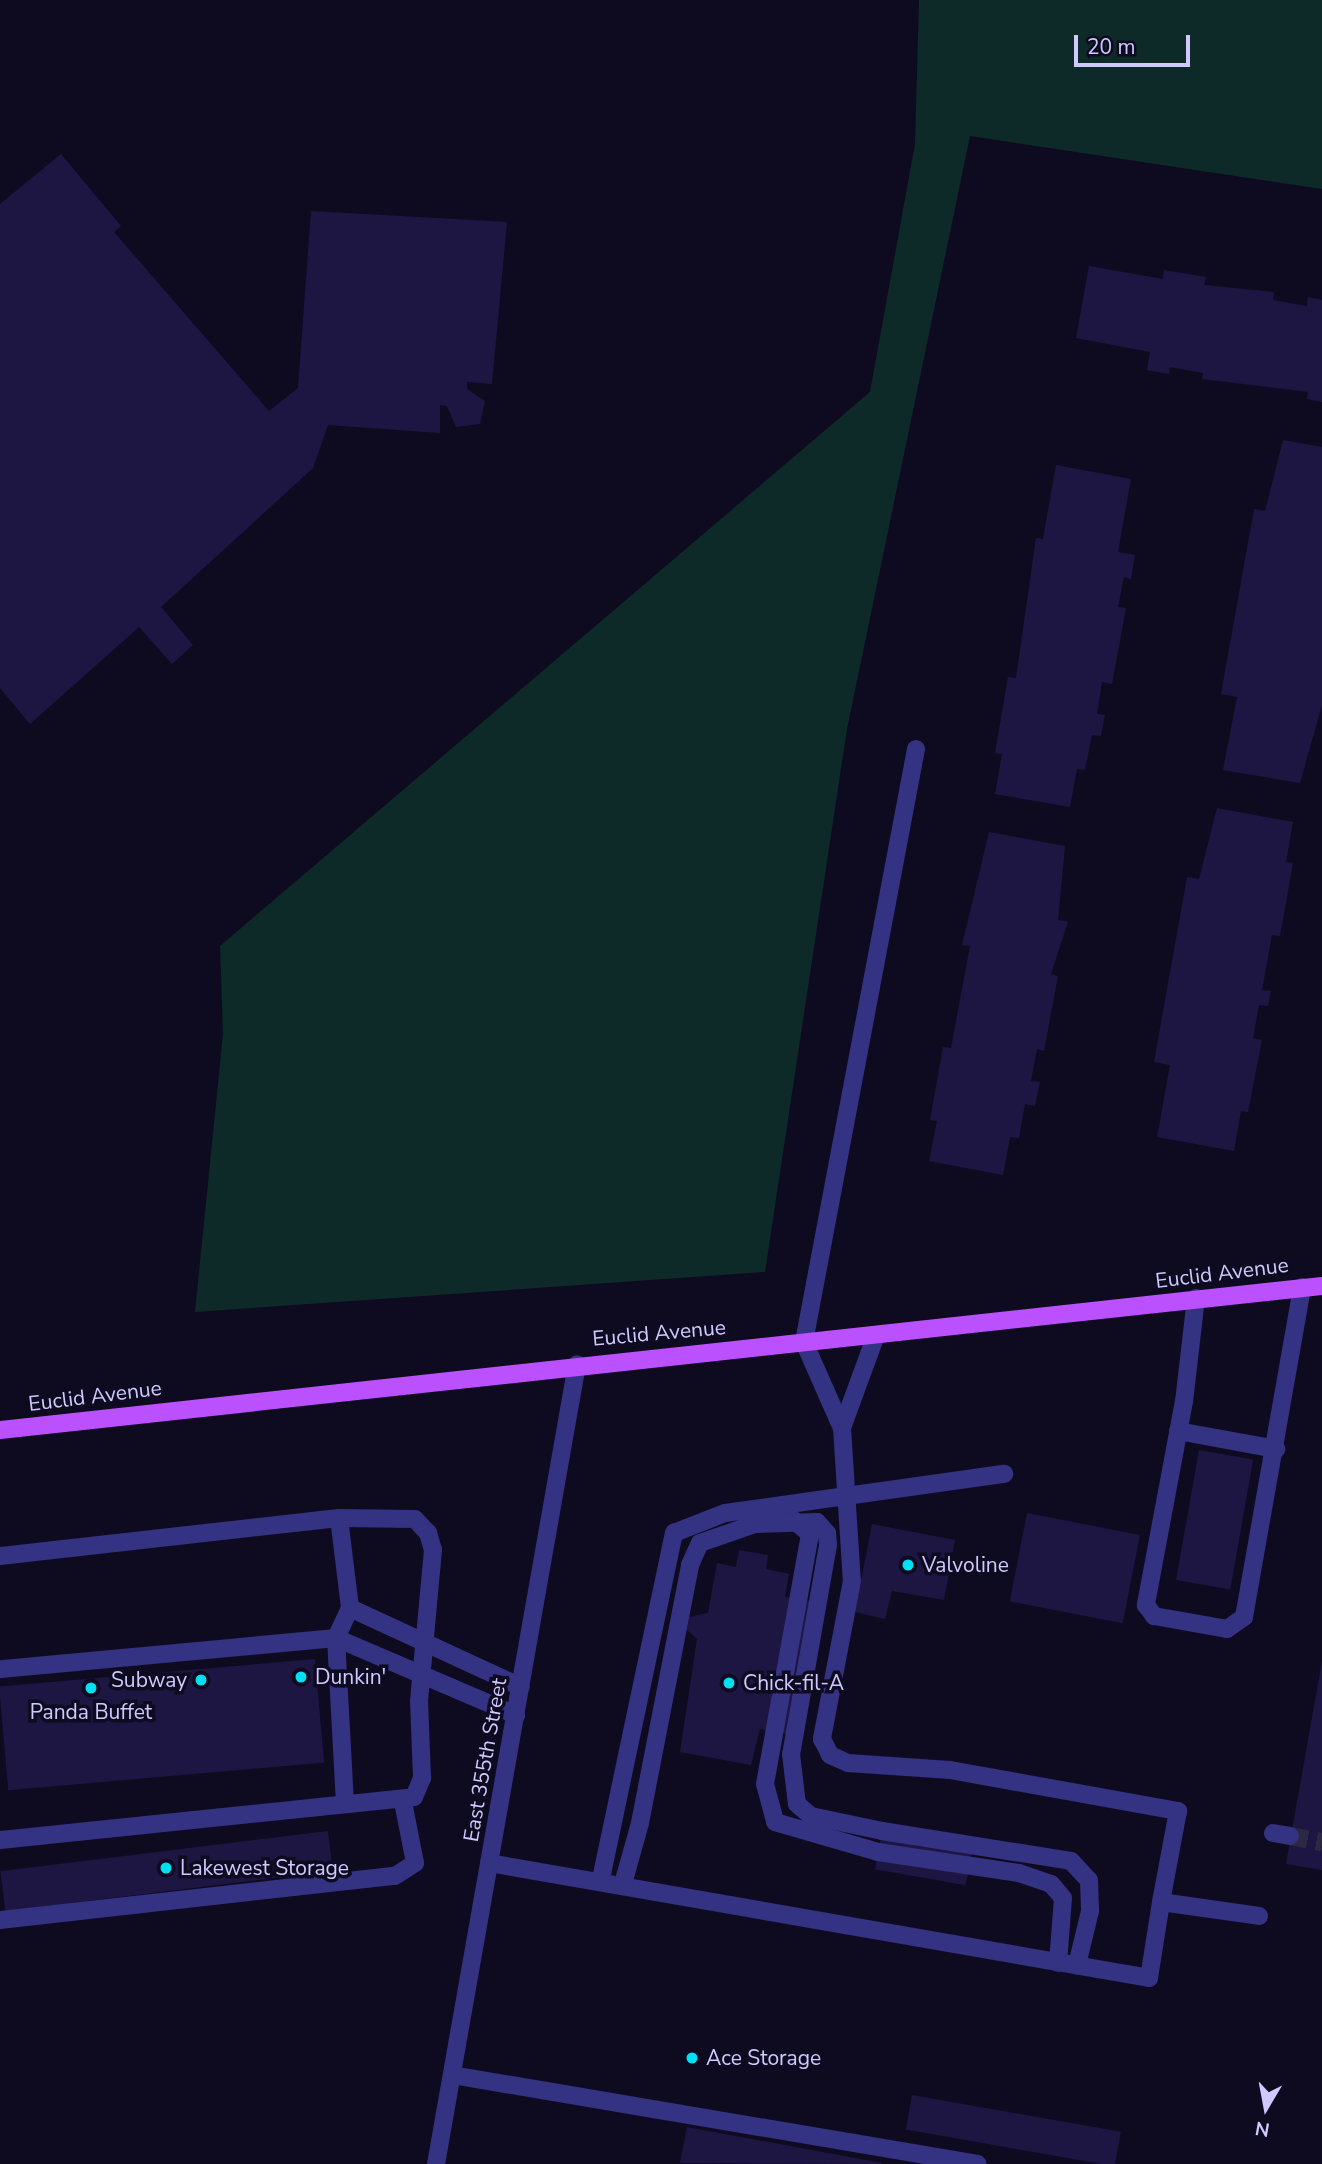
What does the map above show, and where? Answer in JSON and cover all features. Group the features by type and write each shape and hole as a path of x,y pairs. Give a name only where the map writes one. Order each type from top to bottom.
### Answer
{"main road":[{"name":"Euclid Avenue","path":"0,1430 577,1364 876,1335 1322,1286"}],"street":[{"path":"489,1863 601,1879 1149,1978 1178,1811 950,1769 848,1763 830,1755 822,1739 852,1581 842,1428 804,1342 916,748"},
{"path":"1196,1298 1178,1431 1146,1605 1154,1616 1227,1629 1244,1617 1276,1449 1302,1287"},
{"path":"842,1428 876,1335"},
{"name":"East 355th Street","path":"436,2164 577,1364"},
{"path":"1178,1431 1276,1449"},
{"path":"601,1879 674,1533 725,1513 1004,1474"},
{"path":"777,1506 800,1522 810,1534 765,1784 775,1822 878,1852 1019,1873 1051,1884 1063,1898 1058,1963"},
{"path":"339,1517 350,1608 337,1639 345,1804"},
{"path":"0,1556 339,1517 415,1519 428,1532 433,1550 422,1678 420,1791 403,1802 345,1804 0,1840"},
{"path":"623,1884 695,1554 718,1533 817,1522 828,1545 791,1754 797,1804 811,1816 882,1831 1071,1861 1089,1880 1090,1911 1077,1965"},
{"path":"350,1608 426,1646 521,1687"},
{"path":"0,1669 337,1639 422,1678 516,1715"},
{"path":"0,1920 395,1876 415,1863 403,1802"},
{"path":"1161,1902 1259,1916"},
{"path":"452,2075 978,2164"}],"green space":[{"path":"919,0 1322,0 1322,189 970,136 847,729 765,1272 195,1312 223,1034 220,946 870,392 915,144"}],"building":[{"path":"61,154 121,226 114,232 269,411 298,388 311,211 507,222 492,384 467,382 467,389 485,401 480,424 456,427 447,406 440,405 440,433 328,425 313,468 161,607 193,645 172,664 139,627 30,724 0,688 0,204"},
{"path":"1089,266 1163,279 1164,270 1206,277 1204,285 1274,292 1273,300 1307,306 1308,297 1322,300 1322,402 1307,399 1308,392 1202,379 1203,373 1170,367 1169,374 1147,370 1150,352 1076,338"},
{"path":"1283,440 1322,447 1322,705 1300,783 1223,770 1237,697 1221,694 1254,509 1265,511"},
{"path":"1056,465 1131,479 1118,552 1135,555 1131,579 1124,577 1118,607 1126,608 1112,684 1102,682 1097,714 1105,715 1101,736 1092,735 1085,770 1077,769 1070,807 995,794 1002,754 995,753 1008,677 1016,678 1036,538 1043,539"},
{"path":"1217,808 1293,822 1286,862 1293,863 1280,936 1272,935 1262,990 1271,991 1268,1006 1259,1005 1253,1038 1262,1040 1248,1112 1241,1111 1234,1151 1157,1137 1170,1065 1154,1062 1187,877 1199,879"},
{"path":"989,832 1065,846 1058,920 1068,922 1051,974 1058,976 1044,1051 1037,1049 1031,1081 1040,1082 1035,1106 1025,1104 1019,1138 1010,1137 1003,1175 929,1161 937,1121 930,1120 943,1047 951,1048 970,946 962,945"},
{"path":"1199,1450 1253,1460 1230,1590 1176,1580"},
{"path":"1027,1513 1140,1535 1123,1623 1010,1601"},
{"name":"Valvoline","path":"872,1524 955,1540 944,1600 892,1591 885,1619 855,1612"},
{"name":"Chick-fil-A","path":"739,1550 768,1555 766,1569 789,1574 785,1597 818,1602 797,1736 760,1729 751,1765 680,1752 697,1639 687,1630 689,1617 708,1613 717,1563 736,1567"},
{"path":"315,1659 324,1763 8,1790 0,1687"},
{"path":"1322,1661 1322,1870 1286,1864"},
{"path":"883,1825 974,1841 966,1885 875,1869"},
{"name":"Lakewest Storage","path":"328,1831 333,1871 5,1911 0,1871"},
{"path":"912,2095 1121,2132 1115,2164 1102,2164 906,2129"},
{"path":"687,2127 882,2163 680,2163"}],"tunnel":[{"path":"1290,1836 1322,1842"}],"place":[{"name":"Valvoline","path":"908,1565"},
{"name":"Dunkin'","path":"301,1677"},
{"name":"Subway","path":"201,1680"},
{"name":"Chick-fil-A","path":"729,1683"},
{"name":"Panda Buffet","path":"91,1688"},
{"name":"Lakewest Storage","path":"166,1868"},
{"name":"Ace Storage","path":"692,2058"}]}
